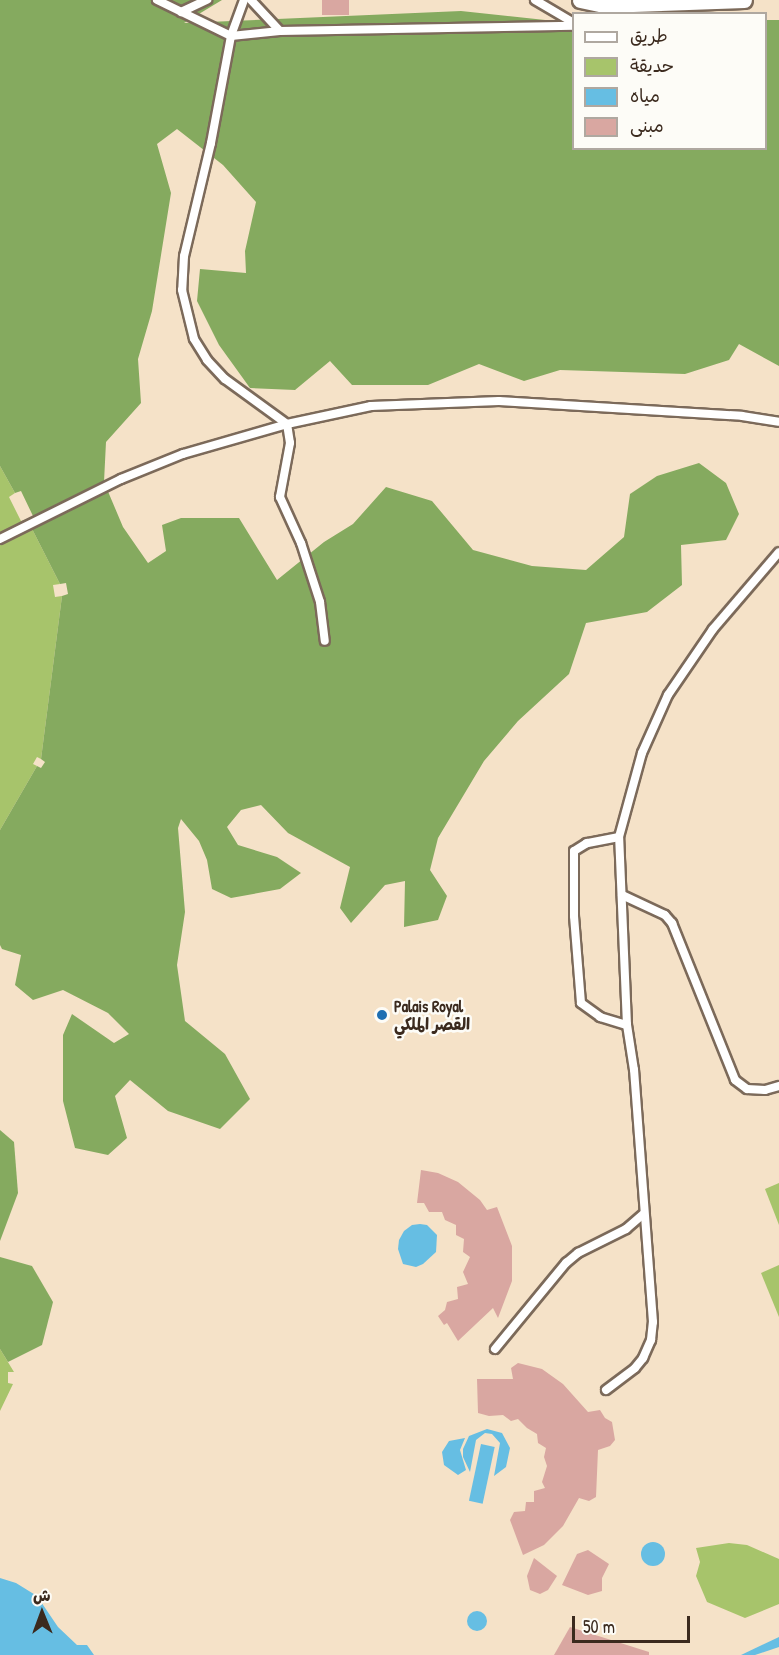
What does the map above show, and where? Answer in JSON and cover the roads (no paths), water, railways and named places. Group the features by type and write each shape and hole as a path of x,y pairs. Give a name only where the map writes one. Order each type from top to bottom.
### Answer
{"street":[{"path":"580,0 603,5 744,0"}],"lane":[{"path":"157,0 231,36 280,31 572,25"},
{"path":"181,12 207,0"},
{"path":"244,0 231,36 211,143 184,256 182,290 194,339 207,360 225,379 287,424 290,443 280,497 301,543 316,591 325,642"},
{"path":"251,0 280,31"},
{"path":"535,0 572,24"},
{"path":"0,539 121,478 183,454 287,424 371,406 499,401 742,417 779,422"},
{"path":"606,1390 635,1368 651,1340 652,1290 634,1071 627,1025 619,837 642,753 668,695 713,629 779,552"},
{"path":"619,837 587,843 574,851 574,906 579,999 588,1010 600,1017 627,1025"},
{"path":"622,896 665,915 672,923 735,1080 747,1089 765,1090 779,1086"},
{"path":"495,1349 566,1263 579,1252 626,1229 644,1214"}],"water":[{"path":"412,1225 427,1225 437,1235 436,1252 416,1267 403,1264 398,1249 399,1240 404,1231"},
{"path":"487,1429 502,1433 510,1448 506,1467 494,1476 500,1443 492,1434 485,1433 476,1440 470,1472 463,1457 463,1449 469,1436"},
{"path":"465,1438 460,1450 466,1470 458,1475 444,1465 442,1452 449,1441"},
{"path":"481,1444 495,1447 483,1504 469,1501"},
{"path":"653,1542 658,1543 664,1549 664,1559 658,1565 653,1566 648,1565 642,1559 641,1554 642,1549 648,1543"},
{"path":"0,1578 16,1583 37,1596 58,1627 77,1645 87,1645 94,1655 0,1655"},
{"path":"477,1611 484,1614 487,1621 484,1628 477,1631 470,1628 467,1621 470,1614"},
{"path":"779,1637 779,1647 755,1655 741,1655"}],"place":[{"name":"Palais Royal القصر الملكي","path":"382,1015"}]}
